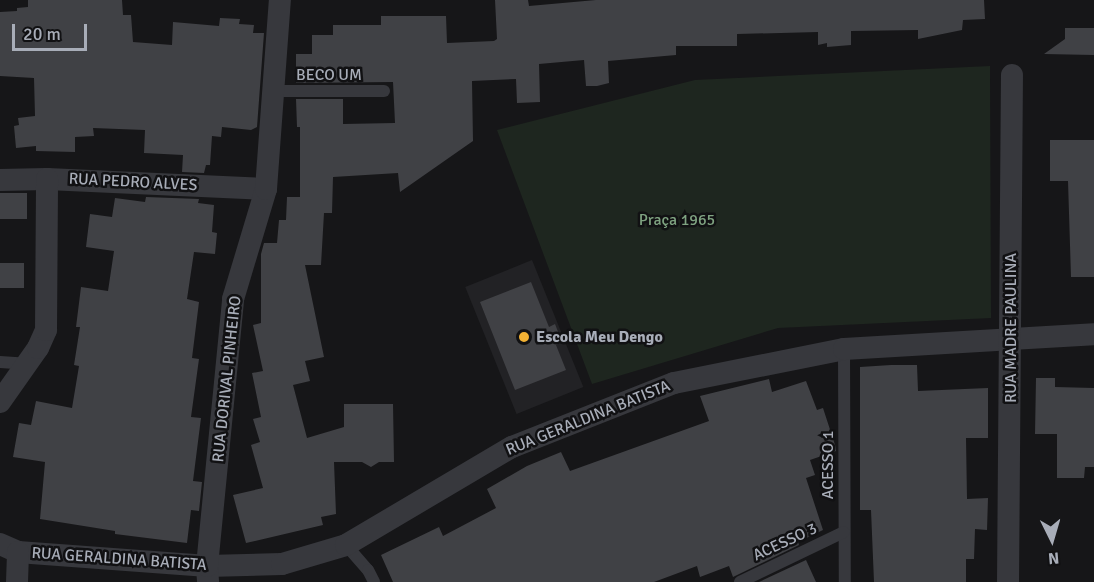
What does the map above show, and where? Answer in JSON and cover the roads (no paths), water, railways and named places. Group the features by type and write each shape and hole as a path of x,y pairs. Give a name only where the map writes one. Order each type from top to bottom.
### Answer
{"street":[{"name":"RUA DORIVAL PINHEIRO","path":"208,574 233,299 266,189 280,0"},
{"name":"RUA MADRE PAULINA","path":"1008,582 1012,338 1012,75"},
{"name":"RUA PEDRO ALVES","path":"0,180 47,178 266,189"},
{"path":"0,402 46,330 47,178"},
{"name":"RUA GERALDINA BATISTA","path":"9,548 208,574 282,564 345,544 512,447 674,383 844,349 1094,334"},
{"path":"9,548 17,582"}],"lane":[{"name":"BECO UM","path":"273,92 384,91"},
{"name":"ACESSO 1","path":"844,349 845,582"},
{"path":"0,362 26,364"},
{"name":"ACESSO 3","path":"740,582 844,532"},
{"path":"345,544 368,570 374,582"}],"place":[{"name":"Escola Meu Dengo","path":"524,337"}],"park label":[{"name":"Praça 1965","path":"677,220"}]}
